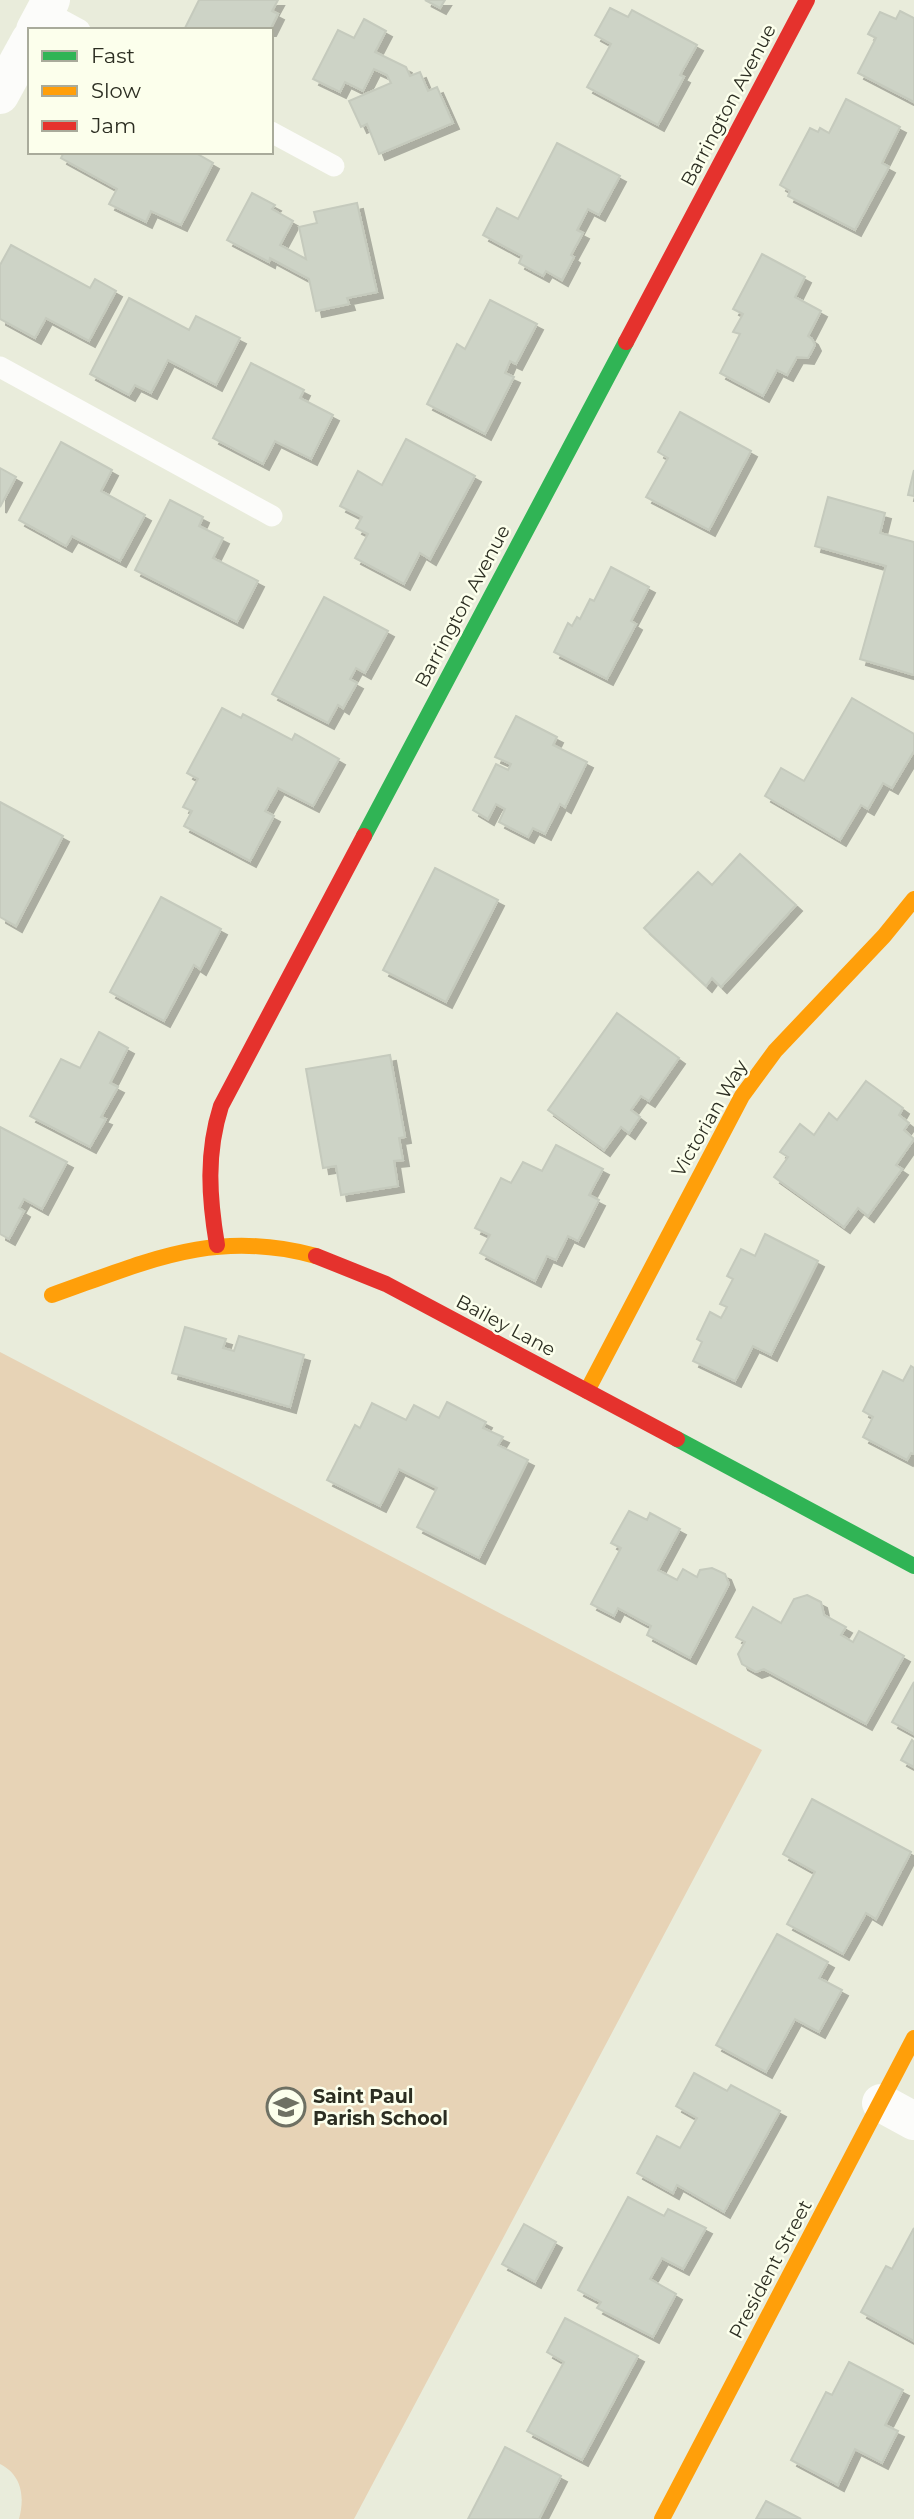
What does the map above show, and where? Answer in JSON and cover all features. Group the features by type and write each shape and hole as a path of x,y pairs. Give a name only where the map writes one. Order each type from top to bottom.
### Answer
{"street":[{"name":"Barrington Avenue","path":"217,1245 207,1170 212,1128 221,1106 807,0"},
{"path":"0,95 28,42"},
{"name":"Victorian Way","path":"587,1391 742,1096 775,1051 884,936 914,899"},
{"name":"Bailey Lane","path":"52,1295 178,1253 217,1245 264,1245 330,1260 370,1278 587,1391 914,1566"},
{"name":"President Street","path":"662,2519 914,2038"},
{"path":"881,2103 914,2121"}],"lane":[{"path":"40,20 72,28"},
{"path":"273,133 334,166"},
{"path":"0,367 272,516"}],"shaded area":[{"name":"Saint Paul Parish School","path":"0,1352 762,1750 354,2519 19,2519 22,2503 20,2487 13,2474 0,2464"}],"building":[{"path":"199,0 278,0 272,11 278,14 271,28 185,28"},
{"path":"425,0 445,0 440,8"},
{"path":"610,8 628,17 632,10 697,45 680,75 684,77 658,125 587,87 611,44 595,35"},
{"path":"900,11 914,18 914,102 858,73 876,38 868,34 880,12 896,19"},
{"path":"364,19 386,31 375,52 406,67 410,76 420,72 428,91 437,87 453,123 379,154 367,124 361,127 349,101 391,83 387,75 374,69 363,91 345,82 340,92 313,79 338,30 354,38"},
{"path":"846,99 900,127 882,163 889,167 855,230 788,196 790,191 780,185 810,128 818,132 820,128 829,133"},
{"path":"557,143 620,176 599,215 588,209 577,230 583,233 562,280 546,271 543,276 519,263 522,256 483,235 497,208 518,219"},
{"path":"63,154 197,154 213,163 181,225 151,211 146,222 109,204 117,189 61,158"},
{"path":"252,193 275,205 272,209 293,221 280,245 306,259 299,227 317,223 314,212 357,203 377,292 347,298 349,304 316,311 309,279 270,258 269,262 227,240"},
{"path":"11,245 90,288 95,279 116,291 89,341 46,318 35,338 0,319 0,265"},
{"path":"762,254 805,277 795,297 821,311 808,336 815,345 808,358 797,357 787,375 777,370 763,396 720,373 740,334 733,332 743,314 733,309"},
{"path":"129,298 189,330 196,316 240,338 216,385 168,360 151,393 135,385 129,395 90,374"},
{"path":"490,300 537,324 516,364 510,361 505,373 514,377 485,434 427,404 457,344 465,349"},
{"path":"251,363 304,390 300,398 333,415 311,459 275,441 263,464 213,438"},
{"path":"680,412 751,451 709,530 646,497 668,458 658,452"},
{"path":"406,439 475,476 430,559 420,553 404,584 355,558 368,534 356,528 362,517 340,506 358,471 382,485"},
{"path":"61,442 112,470 101,491 145,515 120,561 72,536 66,546 19,520"},
{"path":"0,468 16,477 0,507"},
{"path":"914,470 914,496 908,495"},
{"path":"828,497 885,513 880,533 914,542 914,675 860,659 886,566 815,546"},
{"path":"170,500 203,517 199,526 223,538 213,558 258,581 237,622 135,570"},
{"path":"611,567 649,587 631,621 636,624 607,679 554,652 568,623 572,626 577,617 580,619 590,599 594,601"},
{"path":"324,597 388,631 365,673 356,668 350,679 357,683 343,708 338,705 328,723 272,694"},
{"path":"852,698 914,734 914,751 892,788 883,783 868,809 861,805 840,840 765,796 781,768 804,781"},
{"path":"222,708 241,718 243,714 292,740 295,734 339,759 313,806 278,788 265,811 274,816 250,861 184,826 192,811 183,807 198,779 187,773"},
{"path":"516,716 557,737 553,745 587,762 565,807 560,804 545,834 533,828 528,837 499,822 505,809 496,804 488,819 473,810 496,764 508,770 511,764 495,757"},
{"path":"0,802 63,836 16,926 0,917"},
{"path":"740,854 796,905 721,987 712,978 706,986 644,928 698,872 712,885"},
{"path":"435,868 498,900 446,1002 383,970"},
{"path":"161,897 221,929 200,969 194,965 164,1021 110,992"},
{"path":"617,1013 679,1058 649,1101 641,1096 631,1110 640,1117 629,1133 621,1127 604,1150 548,1110"},
{"path":"99,1032 128,1048 110,1083 118,1087 101,1117 106,1119 90,1147 30,1116 61,1059 80,1068"},
{"path":"390,1055 405,1137 399,1138 403,1160 394,1161 398,1186 341,1195 336,1166 323,1168 306,1069"},
{"path":"866,1081 903,1108 899,1115 909,1123 904,1130 914,1139 896,1165 902,1169 868,1216 858,1208 844,1227 774,1177 788,1157 780,1152 800,1124 814,1135 829,1113 837,1120"},
{"path":"0,1127 67,1162 42,1209 24,1199 19,1208 24,1211 9,1239 0,1234"},
{"path":"556,1145 603,1169 589,1195 599,1200 578,1241 568,1236 556,1260 547,1256 535,1281 480,1253 490,1235 475,1228 501,1178 511,1183 523,1162 542,1171"},
{"path":"765,1234 818,1261 771,1355 753,1346 735,1381 693,1361 702,1342 697,1339 710,1312 721,1318 727,1307 720,1304 733,1279 727,1276 741,1249 755,1256"},
{"path":"185,1327 226,1339 223,1348 234,1351 239,1336 304,1355 290,1407 172,1373"},
{"path":"911,1366 914,1368 914,1454 911,1453 907,1460 863,1437 873,1417 863,1411 883,1371 903,1381"},
{"path":"447,1402 486,1422 483,1428 503,1437 498,1445 528,1460 479,1558 417,1527 437,1488 399,1469 380,1506 327,1480 355,1425 360,1428 372,1403 406,1420 414,1405 439,1418"},
{"path":"629,1511 647,1520 650,1513 680,1529 658,1570 677,1580 683,1569 697,1577 700,1570 712,1568 725,1574 729,1584 690,1658 647,1635 651,1626 618,1608 614,1616 591,1604 621,1548 611,1543"},
{"path":"807,1595 821,1602 824,1615 846,1627 841,1635 853,1642 859,1631 904,1656 866,1724 764,1669 756,1672 742,1664 738,1654 745,1642 736,1637 753,1607 781,1623 794,1599"},
{"path":"914,1682 914,1734 892,1722"},
{"path":"912,1740 914,1742 914,1767 901,1760"},
{"path":"812,1799 911,1852 876,1919 866,1913 843,1954 787,1924 815,1872 783,1854"},
{"path":"777,1934 828,1962 819,1978 842,1990 819,2032 795,2019 766,2072 716,2045"},
{"path":"694,2073 727,2091 731,2085 780,2111 724,2212 677,2185 673,2193 637,2173 657,2136 680,2148 697,2118 676,2106"},
{"path":"628,2197 664,2216 668,2209 706,2228 683,2269 662,2258 650,2279 676,2294 653,2337 597,2308 601,2302 578,2290"},
{"path":"524,2224 556,2242 535,2282 502,2264"},
{"path":"914,2228 914,2341 861,2312 886,2266 892,2269"},
{"path":"565,2318 638,2356 582,2460 527,2431 564,2362 547,2352"},
{"path":"849,2362 903,2390 885,2425 898,2431 882,2463 855,2449 838,2485 791,2460 826,2392 832,2395"},
{"path":"505,2447 561,2476 539,2519 468,2519"},
{"path":"766,2501 801,2519 756,2519"}],"traffic: fast":[{"path":"364,836 626,342"},
{"path":"677,1439 914,1566"}],"traffic: slow":[{"path":"587,1391 742,1096 775,1051 884,936 914,899"},
{"path":"52,1295 150,1261 212,1247 279,1248 316,1256"},
{"path":"662,2519 914,2038"}],"traffic: jam":[{"path":"626,342 807,0"},
{"path":"217,1245 210,1175 213,1141 221,1106 364,836"},
{"path":"316,1256 386,1284 677,1439"}],"place":[{"name":"Saint Paul Parish School","path":"286,2107"}]}
